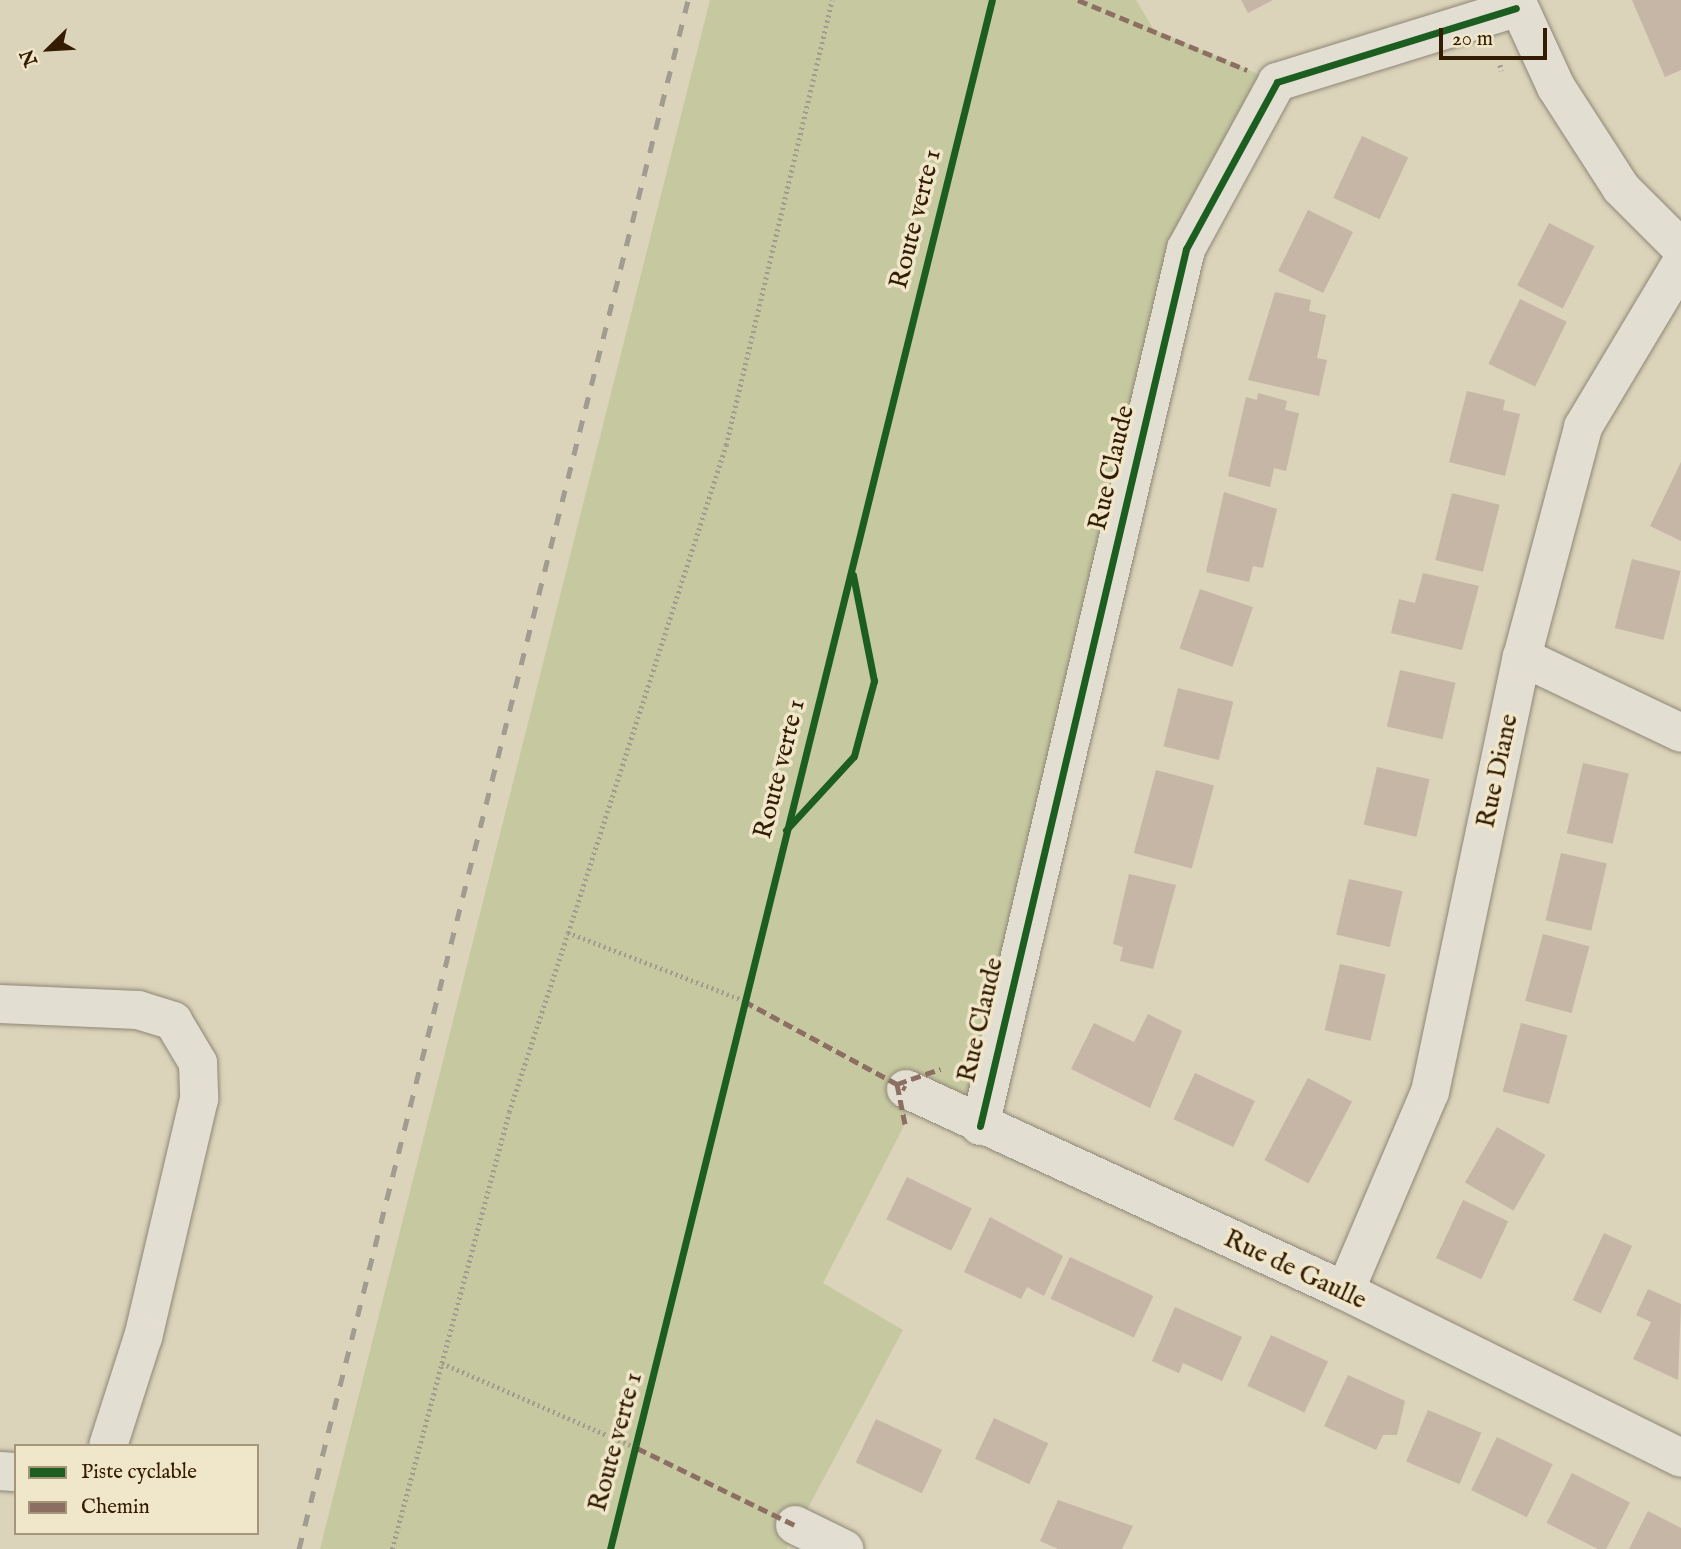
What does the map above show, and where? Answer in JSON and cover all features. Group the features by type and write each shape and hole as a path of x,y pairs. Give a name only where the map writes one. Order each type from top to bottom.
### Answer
{"street":[{"path":"1516,4 1556,87 1621,188 1681,248"},
{"name":"Rue Claude","path":"980,1126 1186,249 1277,82 1516,4"},
{"name":"Rue Diane","path":"1345,1291 1430,1092 1522,657 1583,427 1681,263"},
{"path":"1522,657 1681,733"},
{"path":"0,1004 138,1010 173,1021 198,1062 199,1099 149,1310 109,1444"},
{"name":"Rue de Gaulle","path":"906,1089 980,1126 1345,1291 1681,1458"},
{"path":"795,1525 844,1549"}],"path":[{"path":"392,1549 509,1112 726,445 832,0"},
{"path":"568,933 744,1001"},
{"path":"741,1015 747,988"},
{"path":"442,1363 637,1448"}],"green space":[{"path":"710,0 1136,0 1154,30 1277,82 1186,249 980,1126 906,1090 905,1124 823,1283 903,1330 786,1549 320,1549"}],"building":[{"path":"1241,0 1273,0 1248,13"},
{"path":"1632,0 1681,0 1681,70 1665,77"},
{"path":"1362,136 1408,158 1379,219 1333,198"},
{"path":"1308,210 1353,232 1323,293 1278,271"},
{"path":"1549,223 1594,246 1563,309 1517,285"},
{"path":"1275,292 1311,300 1309,311 1326,315 1317,358 1327,360 1319,396 1248,380"},
{"path":"1520,299 1567,322 1535,387 1488,364"},
{"path":"1467,391 1505,400 1503,410 1520,414 1505,476 1449,462"},
{"path":"1258,393 1287,401 1285,410 1299,413 1286,471 1274,468 1270,487 1228,476 1246,397 1257,400"},
{"path":"1681,462 1681,541 1650,526"},
{"path":"1224,492 1277,509 1263,568 1253,566 1249,582 1206,572"},
{"path":"1452,493 1500,505 1483,572 1435,560"},
{"path":"1632,559 1681,571 1663,640 1615,628"},
{"path":"1423,573 1479,586 1462,650 1391,633 1399,599 1415,603"},
{"path":"1200,589 1253,607 1232,667 1179,649"},
{"path":"1400,670 1456,683 1442,739 1387,727"},
{"path":"1178,688 1233,702 1219,760 1163,746"},
{"path":"1583,763 1629,774 1613,844 1567,833"},
{"path":"1377,767 1430,779 1416,837 1364,824"},
{"path":"1156,770 1214,786 1192,869 1134,853"},
{"path":"1561,853 1607,864 1591,931 1545,920"},
{"path":"1129,874 1176,885 1153,969 1120,961 1123,947 1113,944"},
{"path":"1349,879 1403,891 1390,947 1336,935"},
{"path":"1543,934 1589,946 1572,1013 1525,1001"},
{"path":"1340,964 1386,975 1370,1041 1325,1030"},
{"path":"1148,1014 1182,1031 1150,1108 1071,1069 1094,1023 1134,1042"},
{"path":"1521,1023 1567,1035 1549,1104 1503,1092"},
{"path":"1195,1073 1255,1101 1233,1147 1173,1119"},
{"path":"1308,1078 1352,1101 1308,1184 1264,1160"},
{"path":"1497,1127 1545,1155 1513,1210 1465,1182"},
{"path":"907,1177 972,1209 951,1251 886,1219"},
{"path":"1463,1200 1508,1221 1481,1279 1436,1258"},
{"path":"990,1217 1063,1256 1044,1296 1027,1287 1021,1299 964,1272"},
{"path":"1604,1233 1632,1246 1601,1313 1573,1300"},
{"path":"1070,1257 1153,1296 1134,1338 1051,1299"},
{"path":"1648,1289 1681,1304 1678,1380 1633,1359 1651,1322 1636,1315"},
{"path":"1175,1307 1242,1337 1222,1381 1183,1363 1179,1373 1152,1361"},
{"path":"1271,1335 1328,1362 1304,1412 1247,1386"},
{"path":"1348,1375 1405,1401 1397,1435 1383,1435 1376,1450 1324,1426"},
{"path":"1428,1410 1481,1433 1460,1484 1406,1462"},
{"path":"994,1418 1048,1443 1029,1484 975,1459"},
{"path":"876,1419 942,1450 922,1493 856,1463"},
{"path":"1497,1437 1553,1464 1527,1517 1471,1490"},
{"path":"1572,1473 1630,1503 1606,1549 1598,1549 1547,1523"},
{"path":"1058,1500 1133,1526 1122,1549 1058,1549 1040,1541"},
{"path":"1648,1511 1681,1528 1681,1549 1629,1549"}],"railway":[{"path":"299,1549 688,0"}],"marked path":[{"path":"1078,0 1247,70"},
{"path":"744,1001 906,1089"},
{"path":"905,1124 897,1084 940,1069"},
{"path":"637,1448 795,1525"}],"cycle path":[{"name":"Route verte 1","path":"610,1549 992,0"},
{"path":"980,1126 1186,249 1277,82 1516,8"},
{"name":"Route verte 1","path":"786,830 854,756 874,681 853,575"}]}
